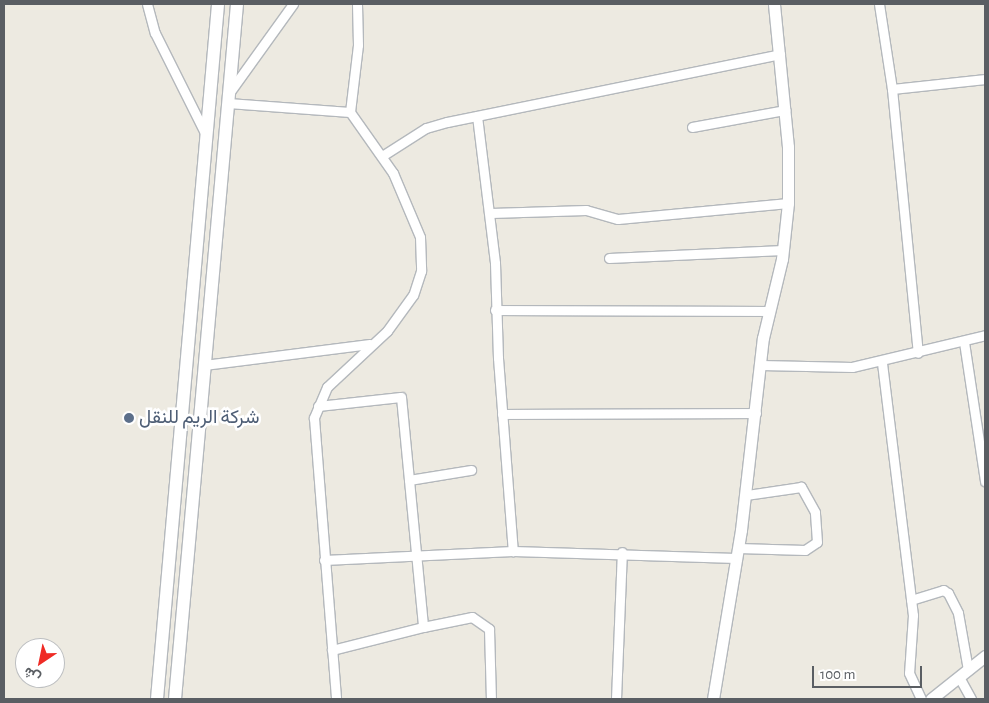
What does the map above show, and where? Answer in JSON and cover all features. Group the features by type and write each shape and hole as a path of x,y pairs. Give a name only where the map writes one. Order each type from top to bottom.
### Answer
{"main road":[{"path":"157,699 218,4"},
{"path":"175,699 237,4"},
{"path":"197,251 214,253"}],"street":[{"path":"147,4 155,33 206,136"},
{"path":"293,4 229,98 350,112"},
{"path":"336,699 312,434 318,406 334,379 401,312 421,270 420,237 382,156 350,112 358,45 357,4"},
{"path":"713,699 746,495 768,311 783,250 788,203 785,110 774,4"},
{"path":"879,4 892,89 918,353"},
{"path":"382,156 426,128 780,54"},
{"path":"892,89 985,79"},
{"path":"692,127 785,110"},
{"path":"477,116 491,213 495,310 513,550"},
{"path":"491,213 586,210 618,219 788,203"},
{"path":"609,258 783,250"},
{"path":"495,310 768,311"},
{"path":"761,365 830,368 882,363 985,335"},
{"path":"964,342 985,481"},
{"path":"204,365 371,344"},
{"path":"882,363 911,600 910,673 921,699"},
{"path":"318,406 402,397 415,556 424,628"},
{"path":"502,414 756,413"},
{"path":"409,480 471,470"},
{"path":"324,560 513,550 737,553 806,550 817,542 815,512 808,491 801,487 746,495"},
{"path":"616,699 622,552"},
{"path":"911,600 943,590 948,593 958,613 964,673 971,699"},
{"path":"332,650 472,617 489,629 491,699"},
{"path":"932,699 985,656"}],"place":[{"name":"شركة الريم للنقل","path":"129,418"}]}
